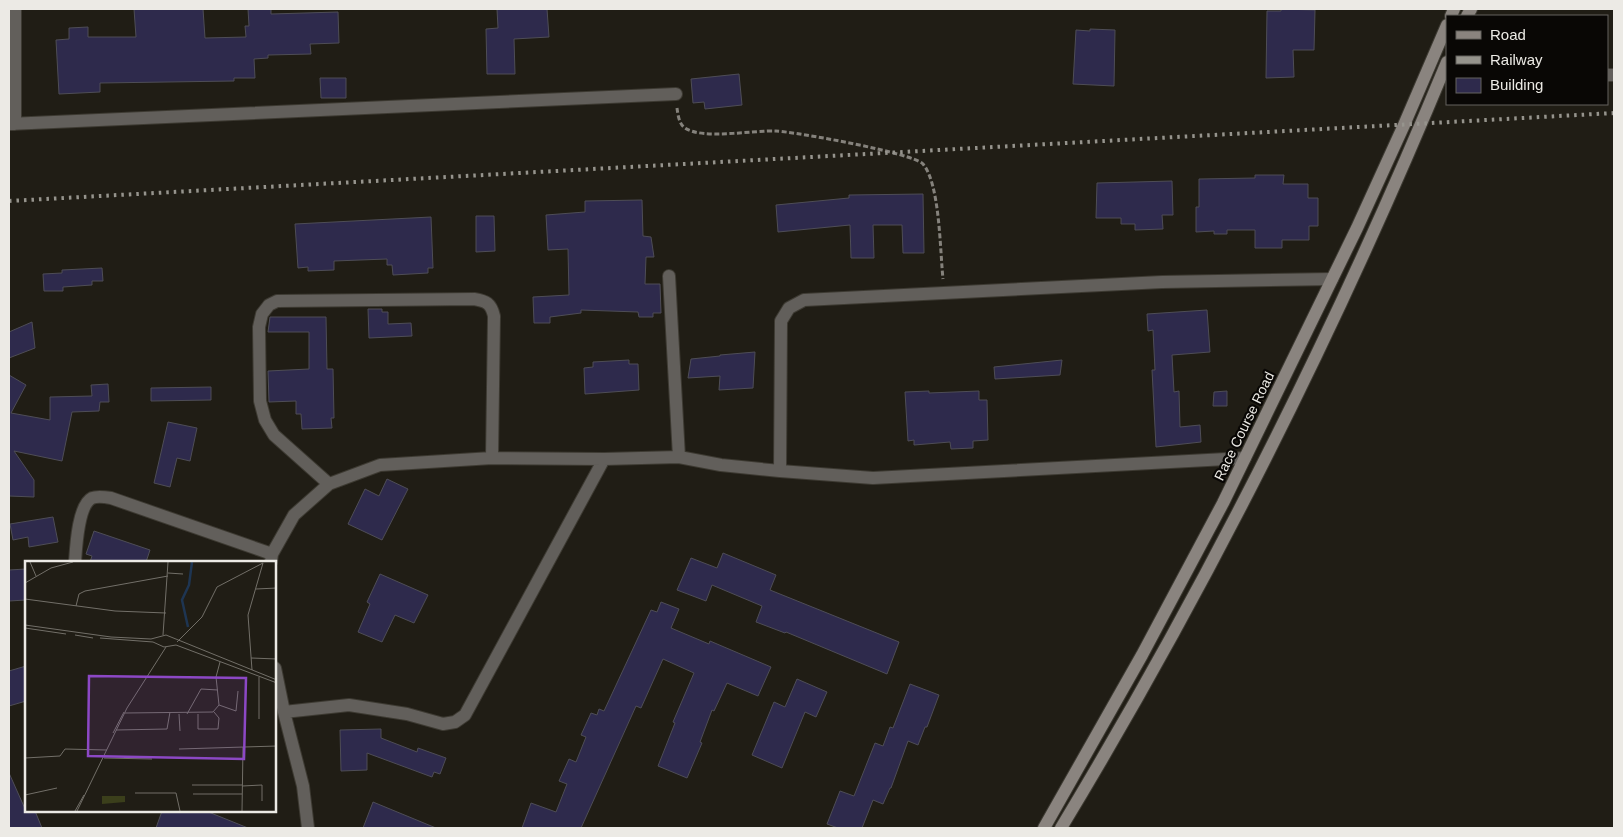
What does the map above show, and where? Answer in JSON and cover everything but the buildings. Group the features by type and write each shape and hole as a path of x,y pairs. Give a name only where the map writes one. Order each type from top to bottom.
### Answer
{"street":[{"path":"15,9 12,124 676,94"},
{"name":"Race Course Road","path":"1044,828 1142,655 1223,504 1332,279 1404,125 1446,27"},
{"path":"1061,828 1172,639 1268,453 1359,267 1445,70 1426,72"},
{"path":"669,276 679,457"},
{"path":"780,471 781,321 789,308 804,300 1162,282 1332,279"},
{"path":"329,484 274,435 265,420 260,401 259,327 262,314 269,305 277,301 474,299 486,301 492,307 494,316 492,458"},
{"path":"74,561 77,534 85,504 91,498 99,497 111,498 271,558 294,515 329,484 380,465 492,458 604,459 679,457 721,465 873,478 1245,458"},
{"path":"284,712 349,705 407,714 443,724 455,722 465,715 604,459"},
{"path":"276,673 303,786 308,828"}],"path":[{"path":"676,94 679,118 684,128 694,132 776,131 894,152 922,162 930,176 935,192 944,292"}],"railway":[{"path":"9,201 1614,113"}]}
